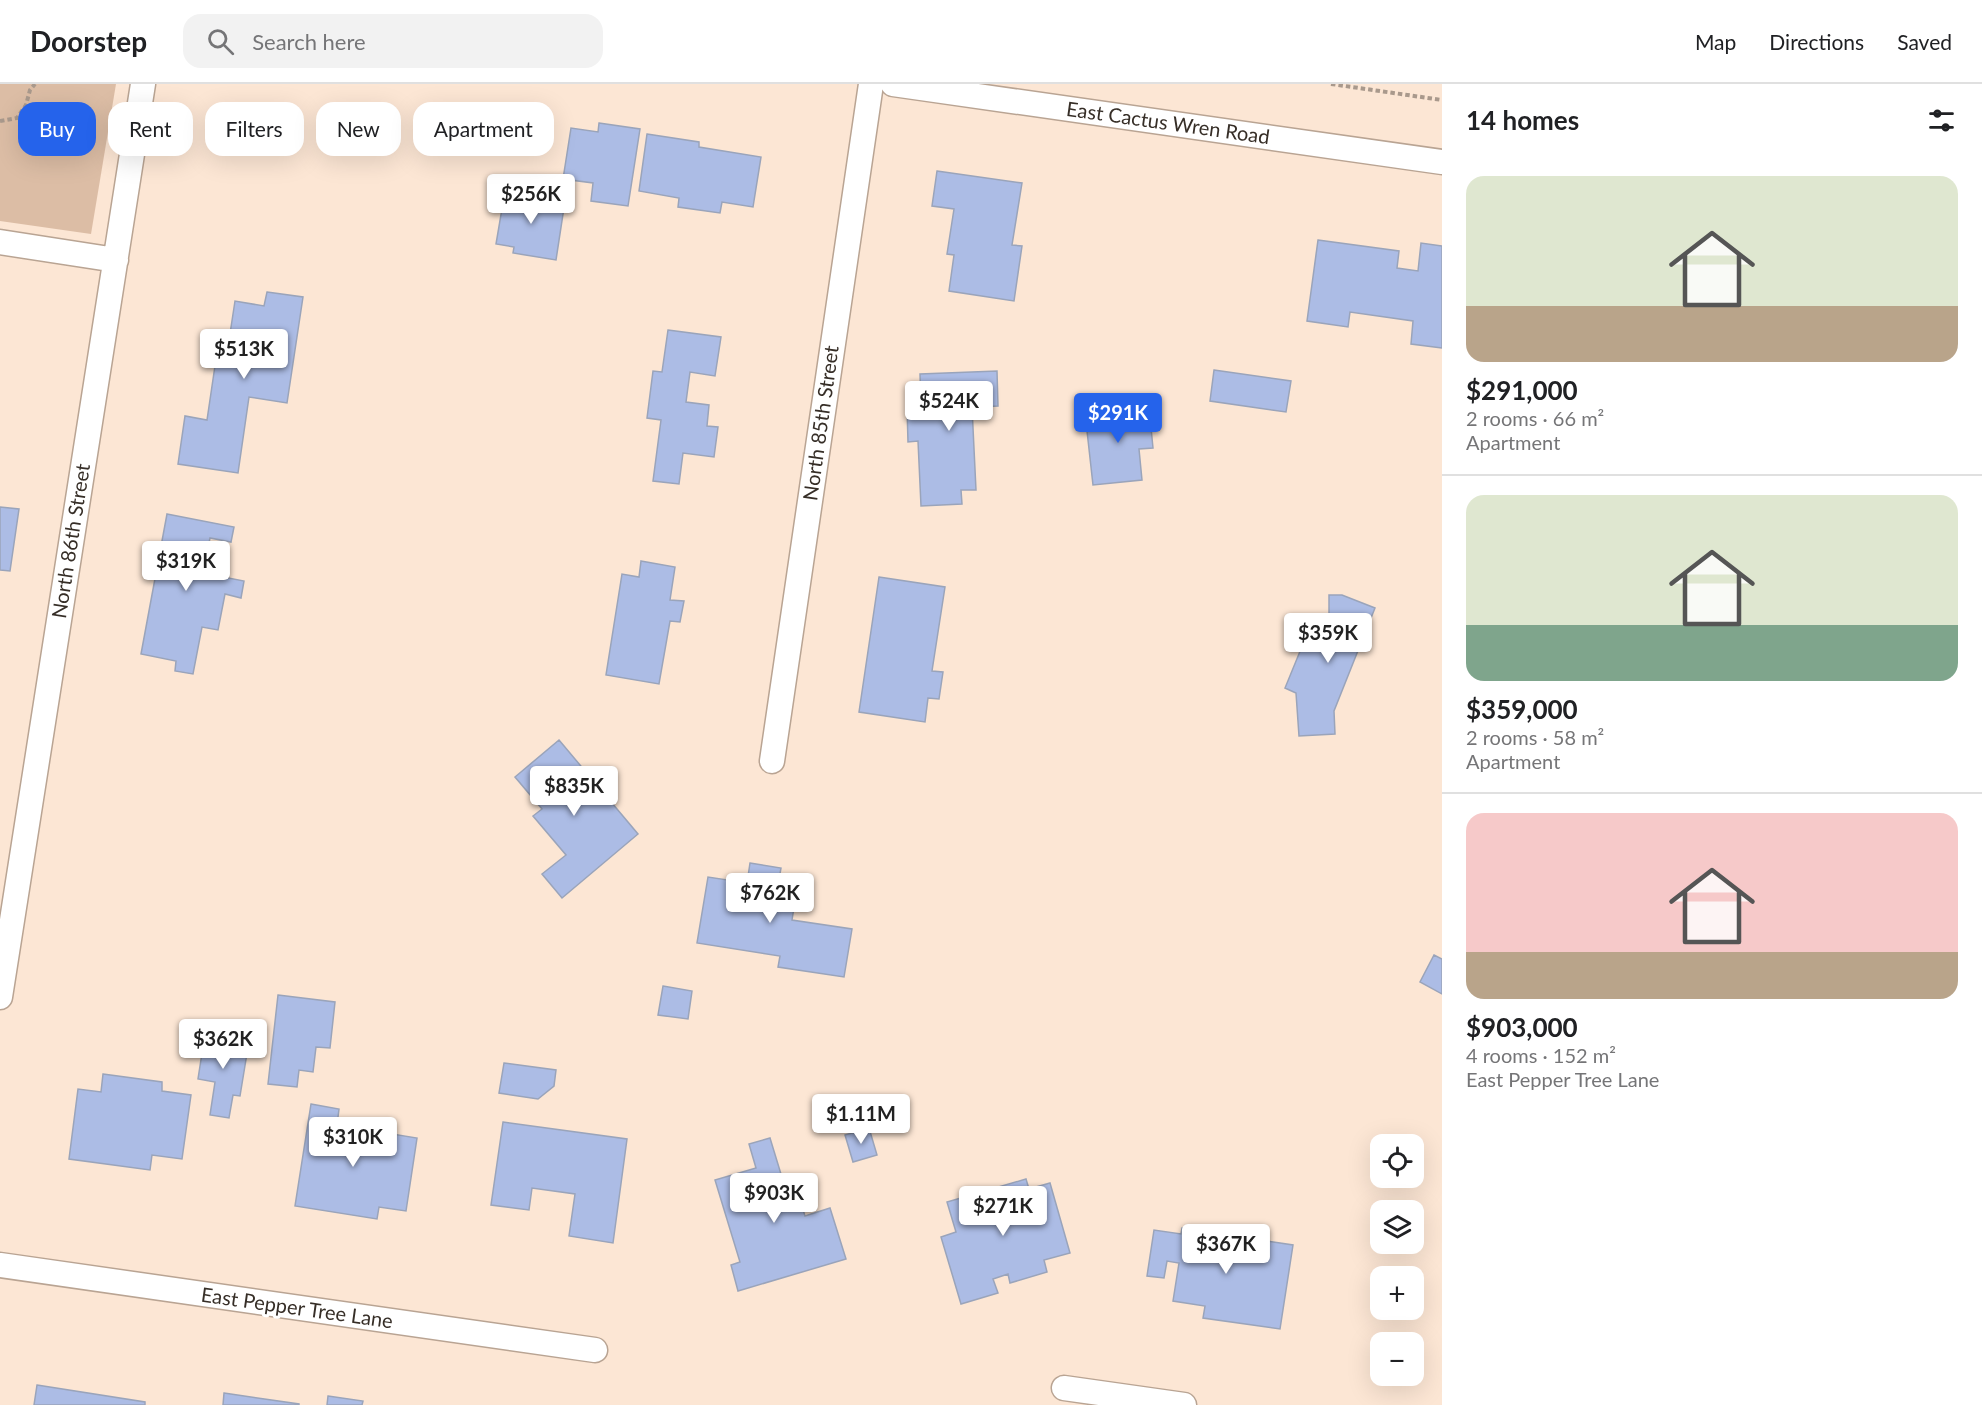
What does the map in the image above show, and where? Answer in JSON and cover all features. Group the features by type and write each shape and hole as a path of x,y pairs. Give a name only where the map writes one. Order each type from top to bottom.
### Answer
{"street":[{"name":"North 86th Street","path":"0,997 3,944 143,84"},
{"name":"North 85th Street","path":"772,762 871,84"},
{"name":"East Cactus Wren Road","path":"893,84 1442,162"},
{"path":"0,242 116,260"},
{"name":"East Pepper Tree Lane","path":"0,1265 595,1350"},
{"path":"1064,1388 1184,1405"}],"path":[{"path":"0,121 17,118 26,105 30,90 35,84"},
{"path":"1331,84 1442,100"}],"shaded area":[{"path":"0,84 116,84 113,102 108,102 108,132 91,234 0,221"}],"building":[{"path":"599,123 640,129 628,206 591,201 593,183 563,179 571,128 598,132"},
{"path":"647,134 699,142 699,147 761,157 753,207 722,202 720,213 678,207 679,198 639,191"},
{"path":"937,171 1022,183 1012,245 1022,246 1014,301 949,291 954,255 947,254 954,209 932,206"},
{"path":"505,191 565,201 556,260 513,253 514,247 496,244"},
{"path":"1318,240 1399,251 1397,268 1418,271 1421,243 1442,246 1442,348 1411,344 1413,321 1350,312 1348,327 1307,321"},
{"path":"267,292 303,297 287,403 249,397 238,473 178,464 185,416 207,420 216,359 226,360 235,301 264,306"},
{"path":"668,330 721,337 715,376 690,372 686,402 709,405 707,426 718,427 714,457 683,453 679,484 653,481 661,420 647,418 653,371 662,372"},
{"path":"1214,370 1291,381 1286,412 1210,401"},
{"path":"997,371 998,406 972,407 976,490 961,490 962,504 921,506 918,441 908,442 907,407 921,406 920,374"},
{"path":"1149,407 1153,448 1139,449 1142,480 1093,485 1085,413"},
{"path":"0,507 19,509 10,571 0,570"},
{"path":"167,514 234,527 231,542 210,538 203,573 244,581 241,598 225,594 218,630 202,627 193,674 175,671 176,661 141,654"},
{"path":"641,561 675,567 670,600 684,601 680,622 670,621 659,684 606,675 622,574 639,577"},
{"path":"879,577 945,587 932,671 943,672 939,699 928,698 925,722 859,712"},
{"path":"1329,595 1342,595 1375,608 1334,711 1335,734 1299,736 1296,693 1285,688 1310,627 1329,625"},
{"path":"559,740 638,834 562,898 542,874 566,855 533,816 542,809 515,777"},
{"path":"750,863 781,868 779,879 798,883 792,920 852,929 844,977 778,967 780,956 697,943 708,877 747,883"},
{"path":"1434,955 1442,959 1442,994 1420,982"},
{"path":"663,986 692,991 688,1019 658,1015"},
{"path":"278,995 335,1002 330,1048 316,1047 313,1072 299,1070 297,1087 268,1084"},
{"path":"205,1034 249,1041 240,1096 233,1095 229,1118 210,1115 215,1082 198,1079"},
{"path":"504,1063 556,1070 554,1086 538,1099 499,1093"},
{"path":"103,1074 162,1082 162,1091 191,1095 182,1159 152,1155 150,1170 69,1159 78,1089 101,1092"},
{"path":"311,1104 339,1109 337,1125 417,1138 406,1211 379,1207 377,1219 295,1206"},
{"path":"503,1122 627,1139 613,1243 569,1236 575,1194 532,1188 529,1210 491,1205"},
{"path":"869,1128 877,1155 853,1162 845,1135"},
{"path":"770,1138 784,1184 794,1181 805,1216 830,1208 846,1259 738,1291 731,1265 740,1262 715,1180 756,1168 749,1144"},
{"path":"1026,1179 1029,1189 1050,1183 1070,1253 1044,1260 1047,1272 1010,1283 1008,1274 993,1279 998,1293 961,1304 941,1237 956,1232 947,1202"},
{"path":"1182,1228 1293,1245 1280,1329 1203,1318 1205,1306 1173,1301 1179,1263 1167,1261 1164,1278 1147,1276 1154,1230 1181,1234"},
{"path":"37,1385 145,1402 145,1405 34,1405"},
{"path":"224,1393 299,1404 299,1405 223,1405"},
{"path":"328,1396 363,1401 362,1405 327,1405"}]}
